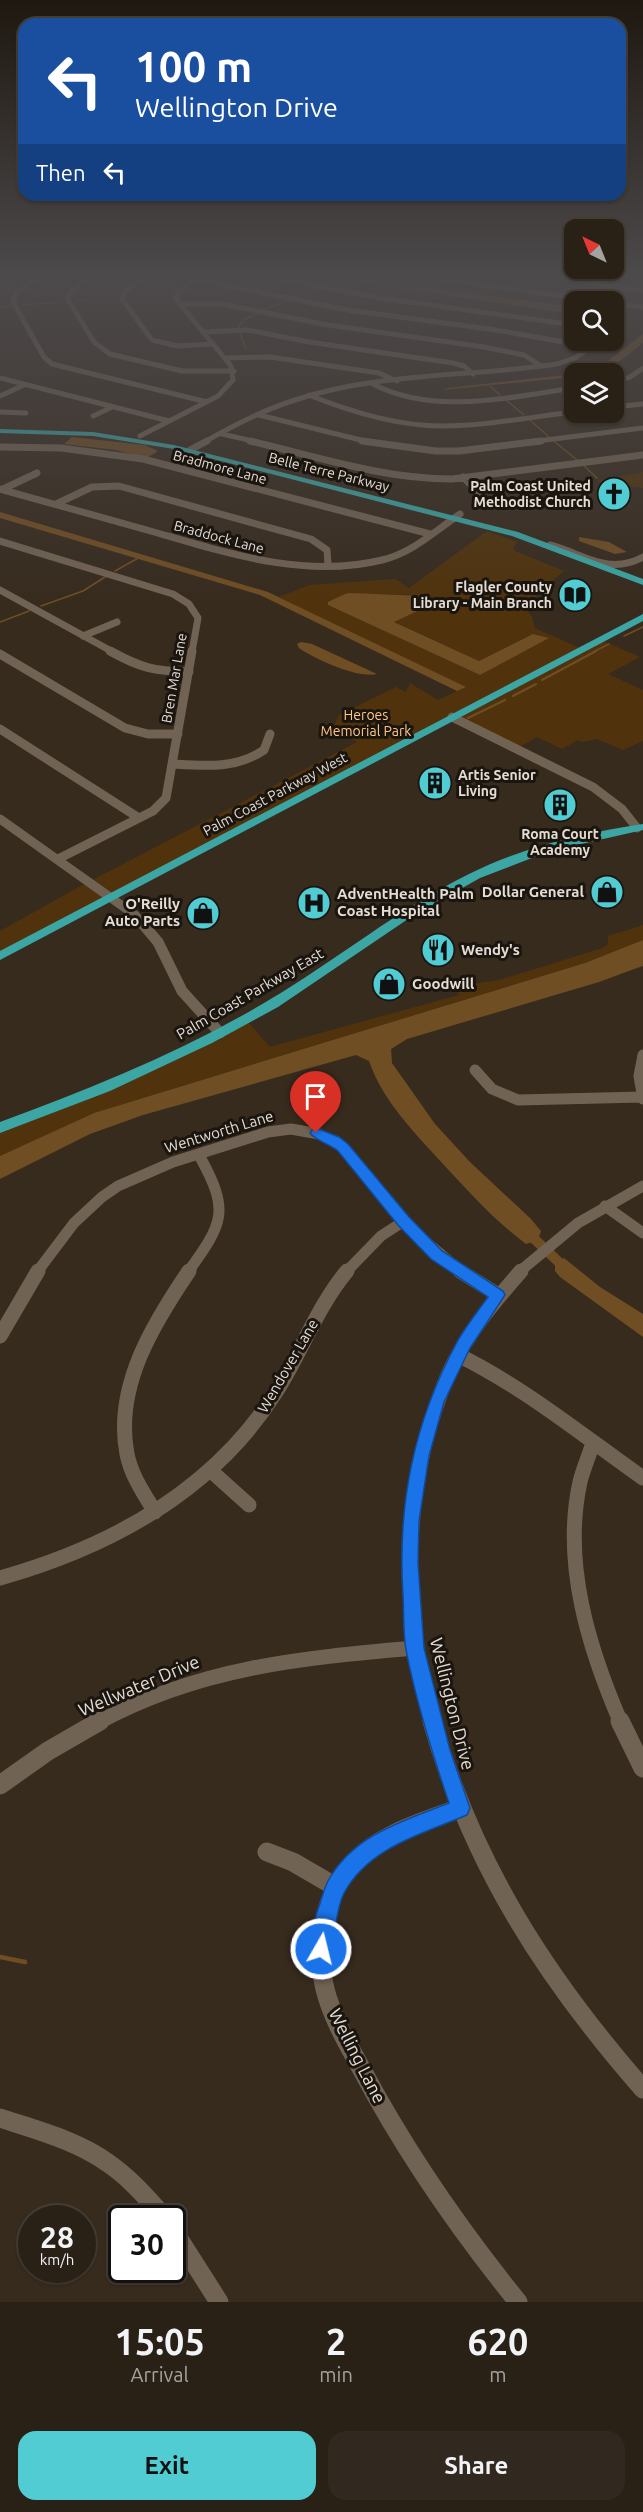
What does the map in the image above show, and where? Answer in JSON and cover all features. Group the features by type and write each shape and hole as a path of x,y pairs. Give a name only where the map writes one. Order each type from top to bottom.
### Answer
{"main road":[{"name":"Belle Terre Parkway","path":"0,429 67,428 140,436 457,516 538,534 643,574"},
{"name":"Belle Terre Parkway","path":"0,429 93,434 193,449"},
{"name":"Belle Terre Parkway","path":"457,516 550,545 643,582"},
{"name":"Palm Coast Parkway West","path":"0,956 643,617"},
{"name":"Palm Coast Parkway East","path":"0,1128 111,1085 220,1033 296,990 430,900 476,875 555,846 640,828"}],"street":[{"path":"0,396 23,386"},
{"path":"26,386 169,421"},
{"path":"141,386 207,402"},
{"path":"140,436 207,402 229,386"},
{"path":"193,449 259,415 309,395 359,386"},
{"path":"378,386 395,394 422,400 448,401 564,389"},
{"path":"309,395 338,407 429,425 463,425 564,413"},
{"path":"624,406 643,404"},
{"path":"93,416 112,407"},
{"path":"0,412 26,413"},
{"path":"259,415 401,448 431,452 459,451 643,428"},
{"path":"222,434 397,476 433,480 643,454"},
{"name":"Bradmore Lane","path":"0,447 71,449 143,459 430,534"},
{"path":"2,489 37,473"},
{"path":"463,477 482,496"},
{"path":"56,504 92,487 122,487 311,539 327,550 328,565"},
{"name":"Braddock Lane","path":"2,489 263,562 355,565 390,558 403,553 457,516"},
{"name":"Bren Mar Lane","path":"0,541 162,591 185,601 194,610 198,620 166,798 157,808 58,859"},
{"path":"550,545 561,547 611,567 624,567 643,557"},
{"path":"0,590 144,668 189,672"},
{"path":"83,636 117,622"},
{"path":"0,654 125,729 148,734 178,734"},
{"path":"452,717 593,787 622,809 640,828"},
{"path":"0,729 139,818"},
{"path":"173,764 225,765 247,761 264,750 270,734"},
{"path":"0,819 112,897 148,928 161,948 182,991 220,1033"},
{"path":"475,1070 492,1089 518,1100 643,1098 639,1076 643,1055"},
{"name":"Wentworth Lane","path":"0,1336 46,1261 71,1227 93,1203 131,1180 274,1131 294,1129 316,1133 335,1141 404,1221 443,1260 498,1295"},
{"path":"155,1512 138,1484 127,1454 124,1432 126,1405 131,1380 142,1352 169,1302 211,1240 217,1226 220,1209 218,1192 199,1155"},
{"name":"Wellington Drive","path":"643,1186 605,1206 562,1234 531,1260 498,1295 471,1332 458,1355 430,1419 413,1498 410,1563 415,1648 441,1750 460,1808 493,1877 537,1952 596,2034 643,2089"},
{"path":"605,1206 643,1233"},
{"name":"Wendover Lane","path":"0,1578 24,1572 123,1531 155,1512 210,1470 233,1448 267,1406 314,1320 351,1264 379,1235 404,1221"},
{"path":"458,1355 519,1386 643,1478"},
{"path":"593,1443 579,1481 576,1509 576,1553 581,1603 591,1646 609,1700 643,1768"},
{"path":"210,1470 249,1505"},
{"name":"Wellwater Drive","path":"0,1785 54,1748 109,1717 209,1677 281,1661 415,1648"},
{"name":"Welling Lane","path":"460,1808 386,1838 373,1846 352,1865 336,1887 324,1922 321,1949 325,1989 358,2063 411,2154 446,2209 518,2302"},
{"path":"267,1852 285,1858 336,1887"},
{"path":"0,2118 69,2142 98,2156 153,2205"},
{"path":"186,2249 219,2302"}],"green space":[{"path":"643,472 643,488 595,481"},
{"name":"Heroes Memorial Park","path":"487,531 518,542 513,547 515,551 564,571 548,585 556,589 548,592 550,595 540,593 525,607 532,617 535,628 580,648 0,952 0,931 79,887 357,742 333,728 339,715 396,687 406,692 410,683 438,700 465,687 279,597 309,585 395,579 409,588","holes":["345,594 418,595 432,604 393,621 479,661 533,634 548,638 480,675 328,605"]},
{"path":"603,641 640,657 608,674 643,690 643,741 623,750 597,739 582,742 578,740 562,749 537,737 519,747 463,720 465,713"},
{"path":"643,925 643,940 585,963 94,1113 0,1156 0,1132 248,1022 270,1047 459,995 459,991 466,985 499,980 603,948 608,944 608,936"}],"shaded area":[{"path":"462,386 478,386 442,390"},
{"path":"72,437 145,445 158,451 147,458 115,450 64,444"},
{"path":"0,512 268,592 466,687 457,691 260,595 0,518"},
{"path":"579,537 609,542 627,552 615,554 579,541"},
{"path":"350,593 425,596 433,602 432,604 394,622 479,661 533,634 549,638 480,675 328,605 328,602"},
{"path":"301,642 312,644 377,674 359,674 326,662 299,648 297,644"},
{"path":"643,940 643,966 599,982 407,1039 391,1049 392,1063 435,1124 470,1162 531,1219 541,1231 538,1240 526,1244 483,1206 401,1117 375,1076 369,1061 356,1055 143,1115 90,1134 0,1179 0,1156 94,1113 585,963"},
{"path":"564,1258 600,1287 643,1314 643,1337 560,1277 555,1271 555,1262"}],"waterway":[{"path":"490,386 500,395"},
{"path":"505,399 524,415"},
{"path":"530,420 549,437"},
{"path":"555,442 577,460"},
{"path":"582,464 597,478"},
{"path":"115,571 140,557"},
{"path":"41,606 83,591 105,577"},
{"path":"0,622 29,611"},
{"path":"624,636 643,627"},
{"path":"593,652 609,644"},
{"path":"542,680 596,651"},
{"path":"513,696 536,684"},
{"path":"468,718 505,700"},
{"path":"527,1232 566,1269"},
{"path":"0,1957 25,1962"}],"place":[{"name":"Palm Coast United Methodist Church","path":"614,494"},
{"name":"Flagler County Library - Main Branch","path":"575,595"},
{"name":"Artis Senior Living","path":"435,783"},
{"name":"Roma Court Academy","path":"560,805"},
{"name":"Dollar General","path":"607,892"},
{"name":"AdventHealth Palm Coast Hospital","path":"314,903"},
{"name":"O'Reilly Auto Parts","path":"203,913"},
{"name":"Wendy's","path":"438,950"},
{"name":"Goodwill","path":"389,984"}],"route":[{"path":"316,1133 335,1141 343,1148 404,1221 436,1255 498,1295 464,1344 436,1402 421,1456 411,1521 410,1563 415,1648 441,1750 460,1808 386,1838 373,1846 352,1865 336,1887 324,1922 321,1949"}]}
